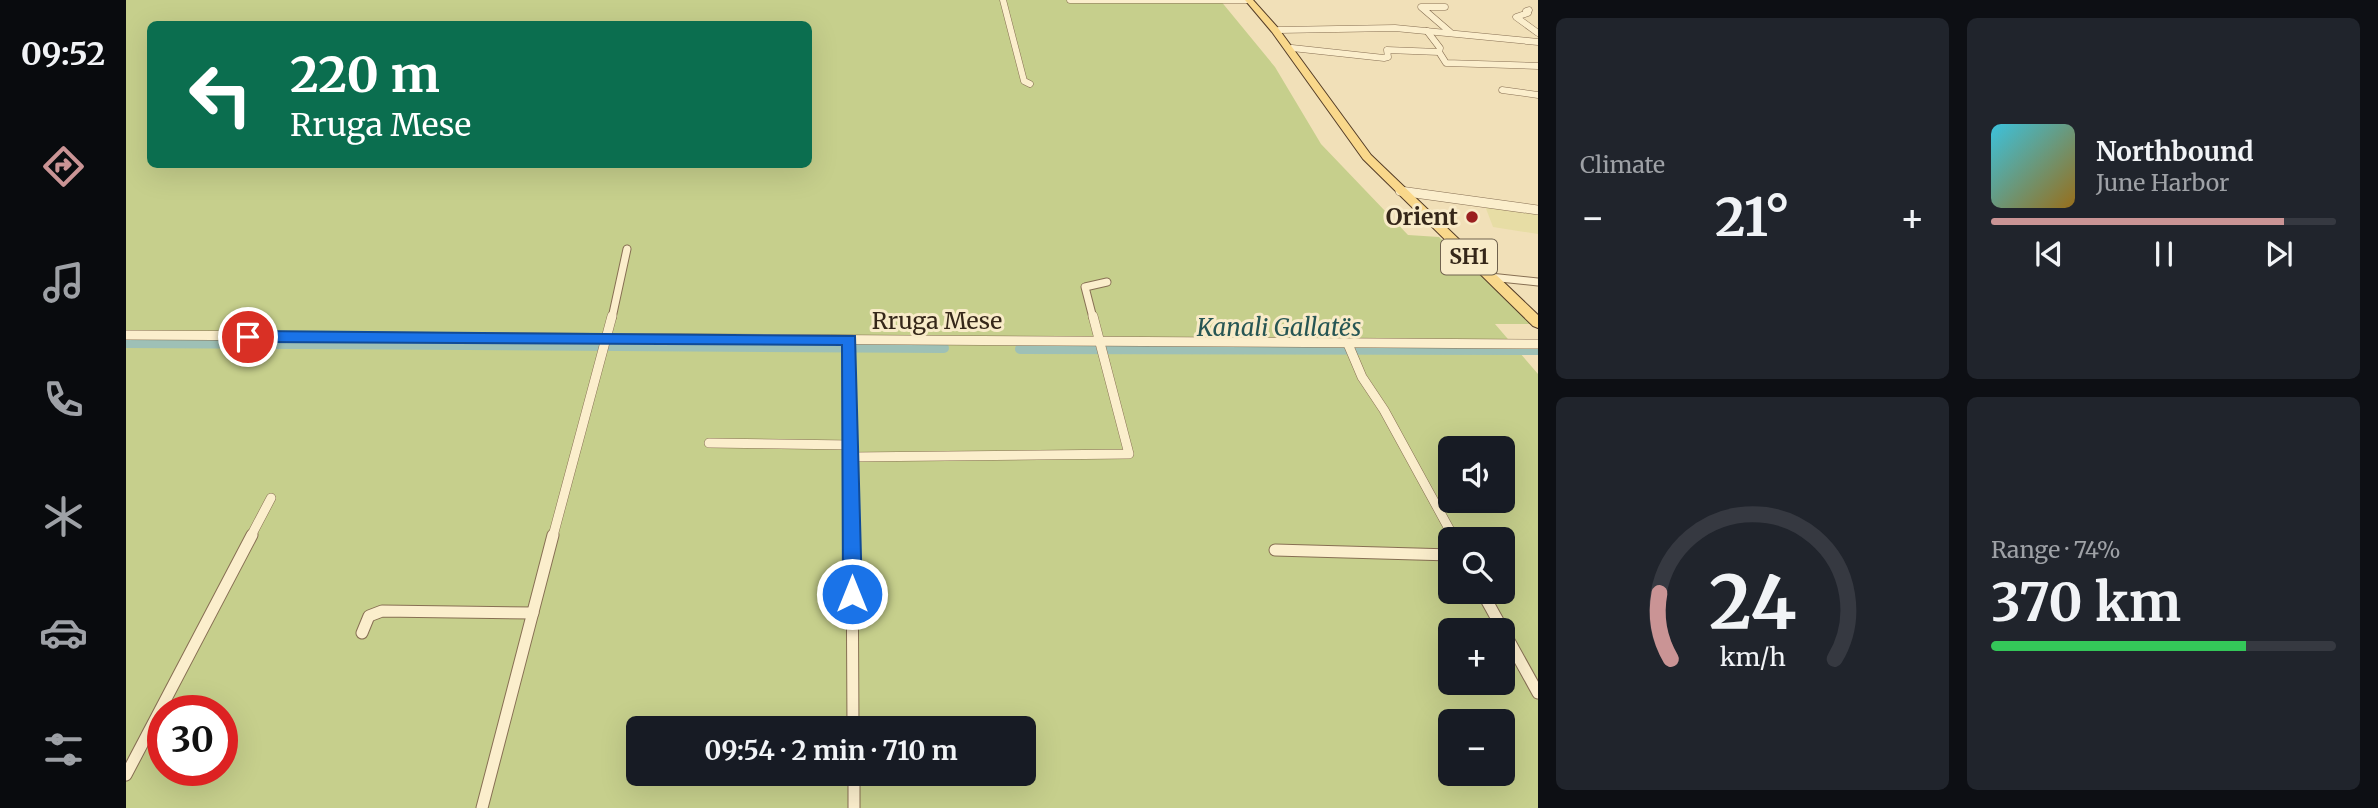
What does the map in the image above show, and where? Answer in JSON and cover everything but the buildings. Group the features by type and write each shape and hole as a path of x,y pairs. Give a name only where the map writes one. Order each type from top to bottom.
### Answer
{"main road":[{"name":"SH1","path":"1250,0 1279,30 1314,84"},
{"name":"SH1","path":"1250,0 1266,18 1354,142 1538,323"}],"street":[{"path":"1003,0 1024,81 1030,84"},
{"path":"1070,0 1250,0"},
{"path":"1445,7 1421,7 1451,33"},
{"path":"1529,10 1526,11 1528,13 1516,16 1537,32"},
{"path":"1279,30 1374,28 1538,42"},
{"path":"1427,31 1440,48 1444,62 1449,64 1538,66"},
{"path":"1521,31 1537,32"},
{"path":"1292,48 1384,58 1388,57 1387,50 1439,52"},
{"path":"1502,90 1538,95"},
{"path":"1401,191 1538,210"},
{"path":"482,808 605,343 627,249"},
{"path":"1490,277 1538,282"},
{"path":"851,457 1129,454 1085,287 1107,282"},
{"name":"Rruga Mese","path":"126,335 850,346 1538,344"},
{"path":"850,346 853,716"},
{"path":"1348,346 1447,527"},
{"path":"709,443 851,445"},
{"path":"126,775 271,498"},
{"path":"1275,551 1438,555"},
{"path":"1489,604 1538,694"},
{"path":"362,633 369,617 382,611 533,613"},
{"path":"853,786 854,808"}],"shaded area":[{"path":"1485,206 1538,214 1538,234 1493,227"}],"green space":[{"path":"126,0 1220,0 1275,67 1321,144 1408,235 1439,237 1533,324 1495,324 1538,374 1538,808 126,808"}],"waterway":[{"name":"Kanali Gallatës","path":"126,343 944,348"},
{"name":"Kanali Gallatës","path":"1020,349 1538,350"}],"place":[{"name":"Orient","path":"1472,217"}],"route":[{"path":"248,337 850,340 852,594"}]}
